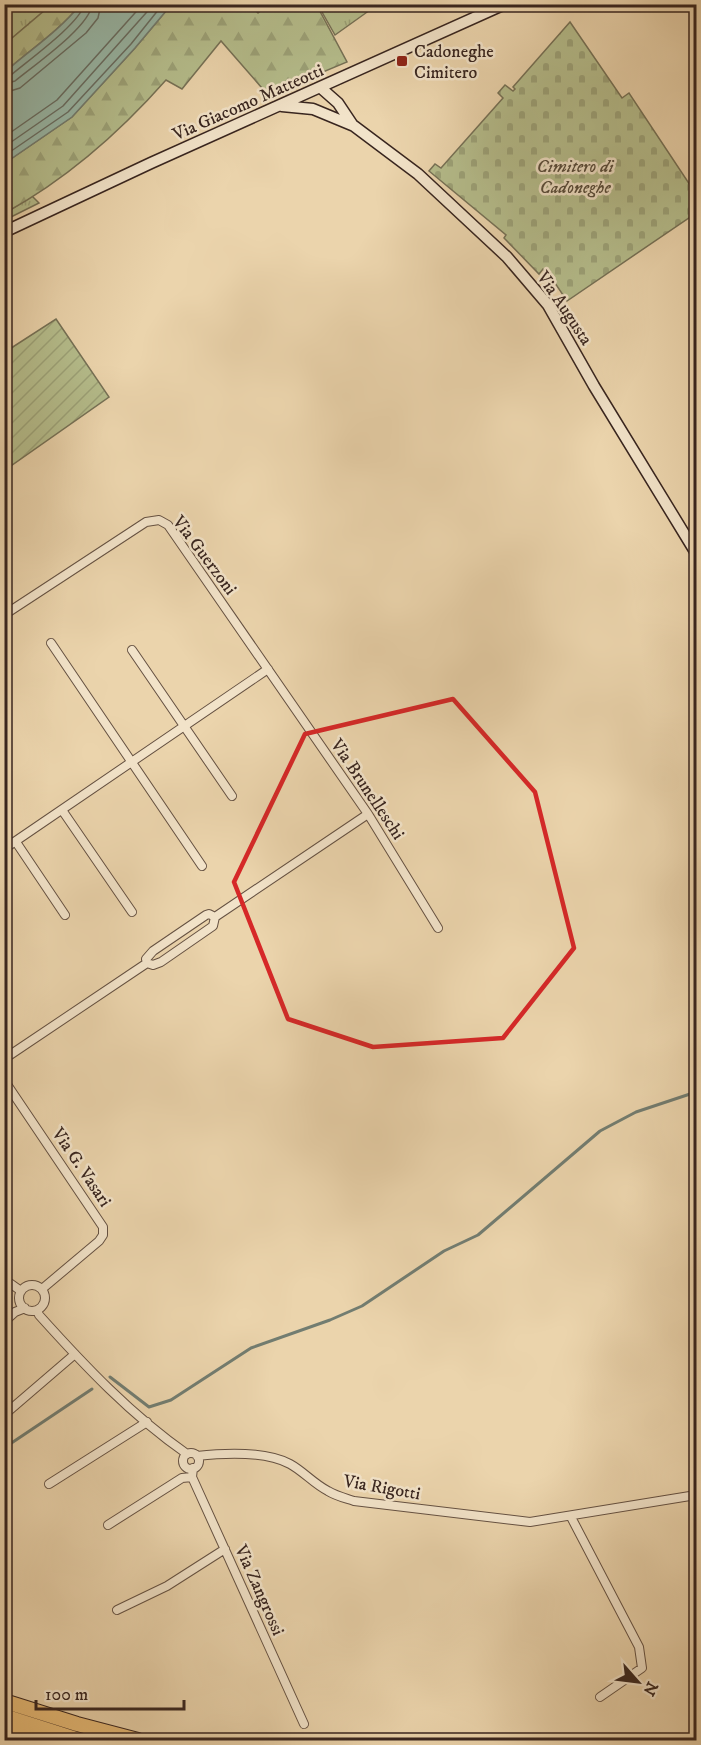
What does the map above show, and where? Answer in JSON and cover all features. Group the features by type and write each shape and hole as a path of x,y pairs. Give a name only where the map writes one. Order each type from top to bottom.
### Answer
{"highway":[{"path":"4,1701 138,1740"},
{"path":"4,1716 79,1740"},
{"path":"4,1731 35,1740"}],"street":[{"name":"Via Giacomo Matteotti","path":"4,232 505,4"},
{"path":"338,102 344,78"},
{"path":"321,88 325,113"},
{"name":"Via Augusta","path":"321,88 338,102 354,126"},
{"name":"Via Augusta","path":"282,106 313,109 354,126 427,181 507,257 533,286 558,321 594,386 696,553"},
{"name":"Via Guerzoni","path":"4,615 146,522 159,520 168,525 198,565 268,669"},
{"path":"51,643 202,866"},
{"path":"132,650 232,796"},
{"path":"4,849 268,669"},
{"name":"Via Brunelleschi","path":"268,669 368,814 438,928"},
{"path":"62,810 132,912"},
{"path":"147,963 153,965 161,962 213,926 215,917 368,814"},
{"path":"16,842 65,915"},
{"path":"4,1059 147,963 149,954 199,919 209,914 215,917"},
{"name":"Via G. Vasari","path":"4,1080 103,1227 103,1235 99,1241 42,1289"},
{"path":"4,1279 21,1291"},
{"path":"33,1285 42,1289 45,1301 37,1310 30,1311 25,1308 19,1298 21,1291 26,1286 33,1285"},
{"path":"4,1322 15,1312 25,1308"},
{"name":"Via Rigotti","path":"37,1310 39,1315 109,1389 165,1439 187,1454 194,1453 197,1456 246,1455 277,1459 290,1464 328,1491 354,1501 530,1522 696,1495"},
{"path":"4,1415 75,1354"},
{"path":"49,1484 147,1422"},
{"path":"187,1454 183,1458 184,1464 193,1472"},
{"path":"108,1525 193,1472 198,1464 197,1456"},
{"name":"Via Zangrossi","path":"193,1472 304,1724"},
{"path":"571,1517 639,1647 642,1660 642,1668 600,1697"},
{"path":"117,1610 167,1586 225,1549"}],"highlighted area":[{"path":"453,699 535,792 574,948 503,1038 373,1047 288,1019 234,882 305,734"}],"green space":[{"path":"316,4 347,62 268,95 221,41 182,89 166,80 130,118 91,153 49,185 5,213 5,163 72,117 171,5 250,5 258,13 267,5"},
{"path":"377,4 335,35 318,5"},
{"path":"5,5 51,5 5,44"},
{"path":"51,5 80,5 54,32 5,72 5,44"},
{"name":"Cimitero di Cadoneghe","path":"570,22 622,98 629,93 696,194 696,213 567,301 549,274 543,269 539,274 504,238 506,235 429,171 435,164 441,168 503,98 498,93 505,85 513,91 515,89 513,87"},
{"path":"32,196 39,203 5,220 5,213"},
{"path":"56,319 109,397 5,470 5,352"}],"water":[{"path":"80,5 171,5 72,117 5,163 5,72 54,32"}],"waterway":[{"path":"110,1377 149,1407 171,1400 251,1348 362,1306 444,1251 478,1235 600,1131 636,1112 696,1092"},
{"path":"4,1448 92,1389"}],"place":[{"name":"Cadoneghe Cimitero","path":"402,61"}]}
